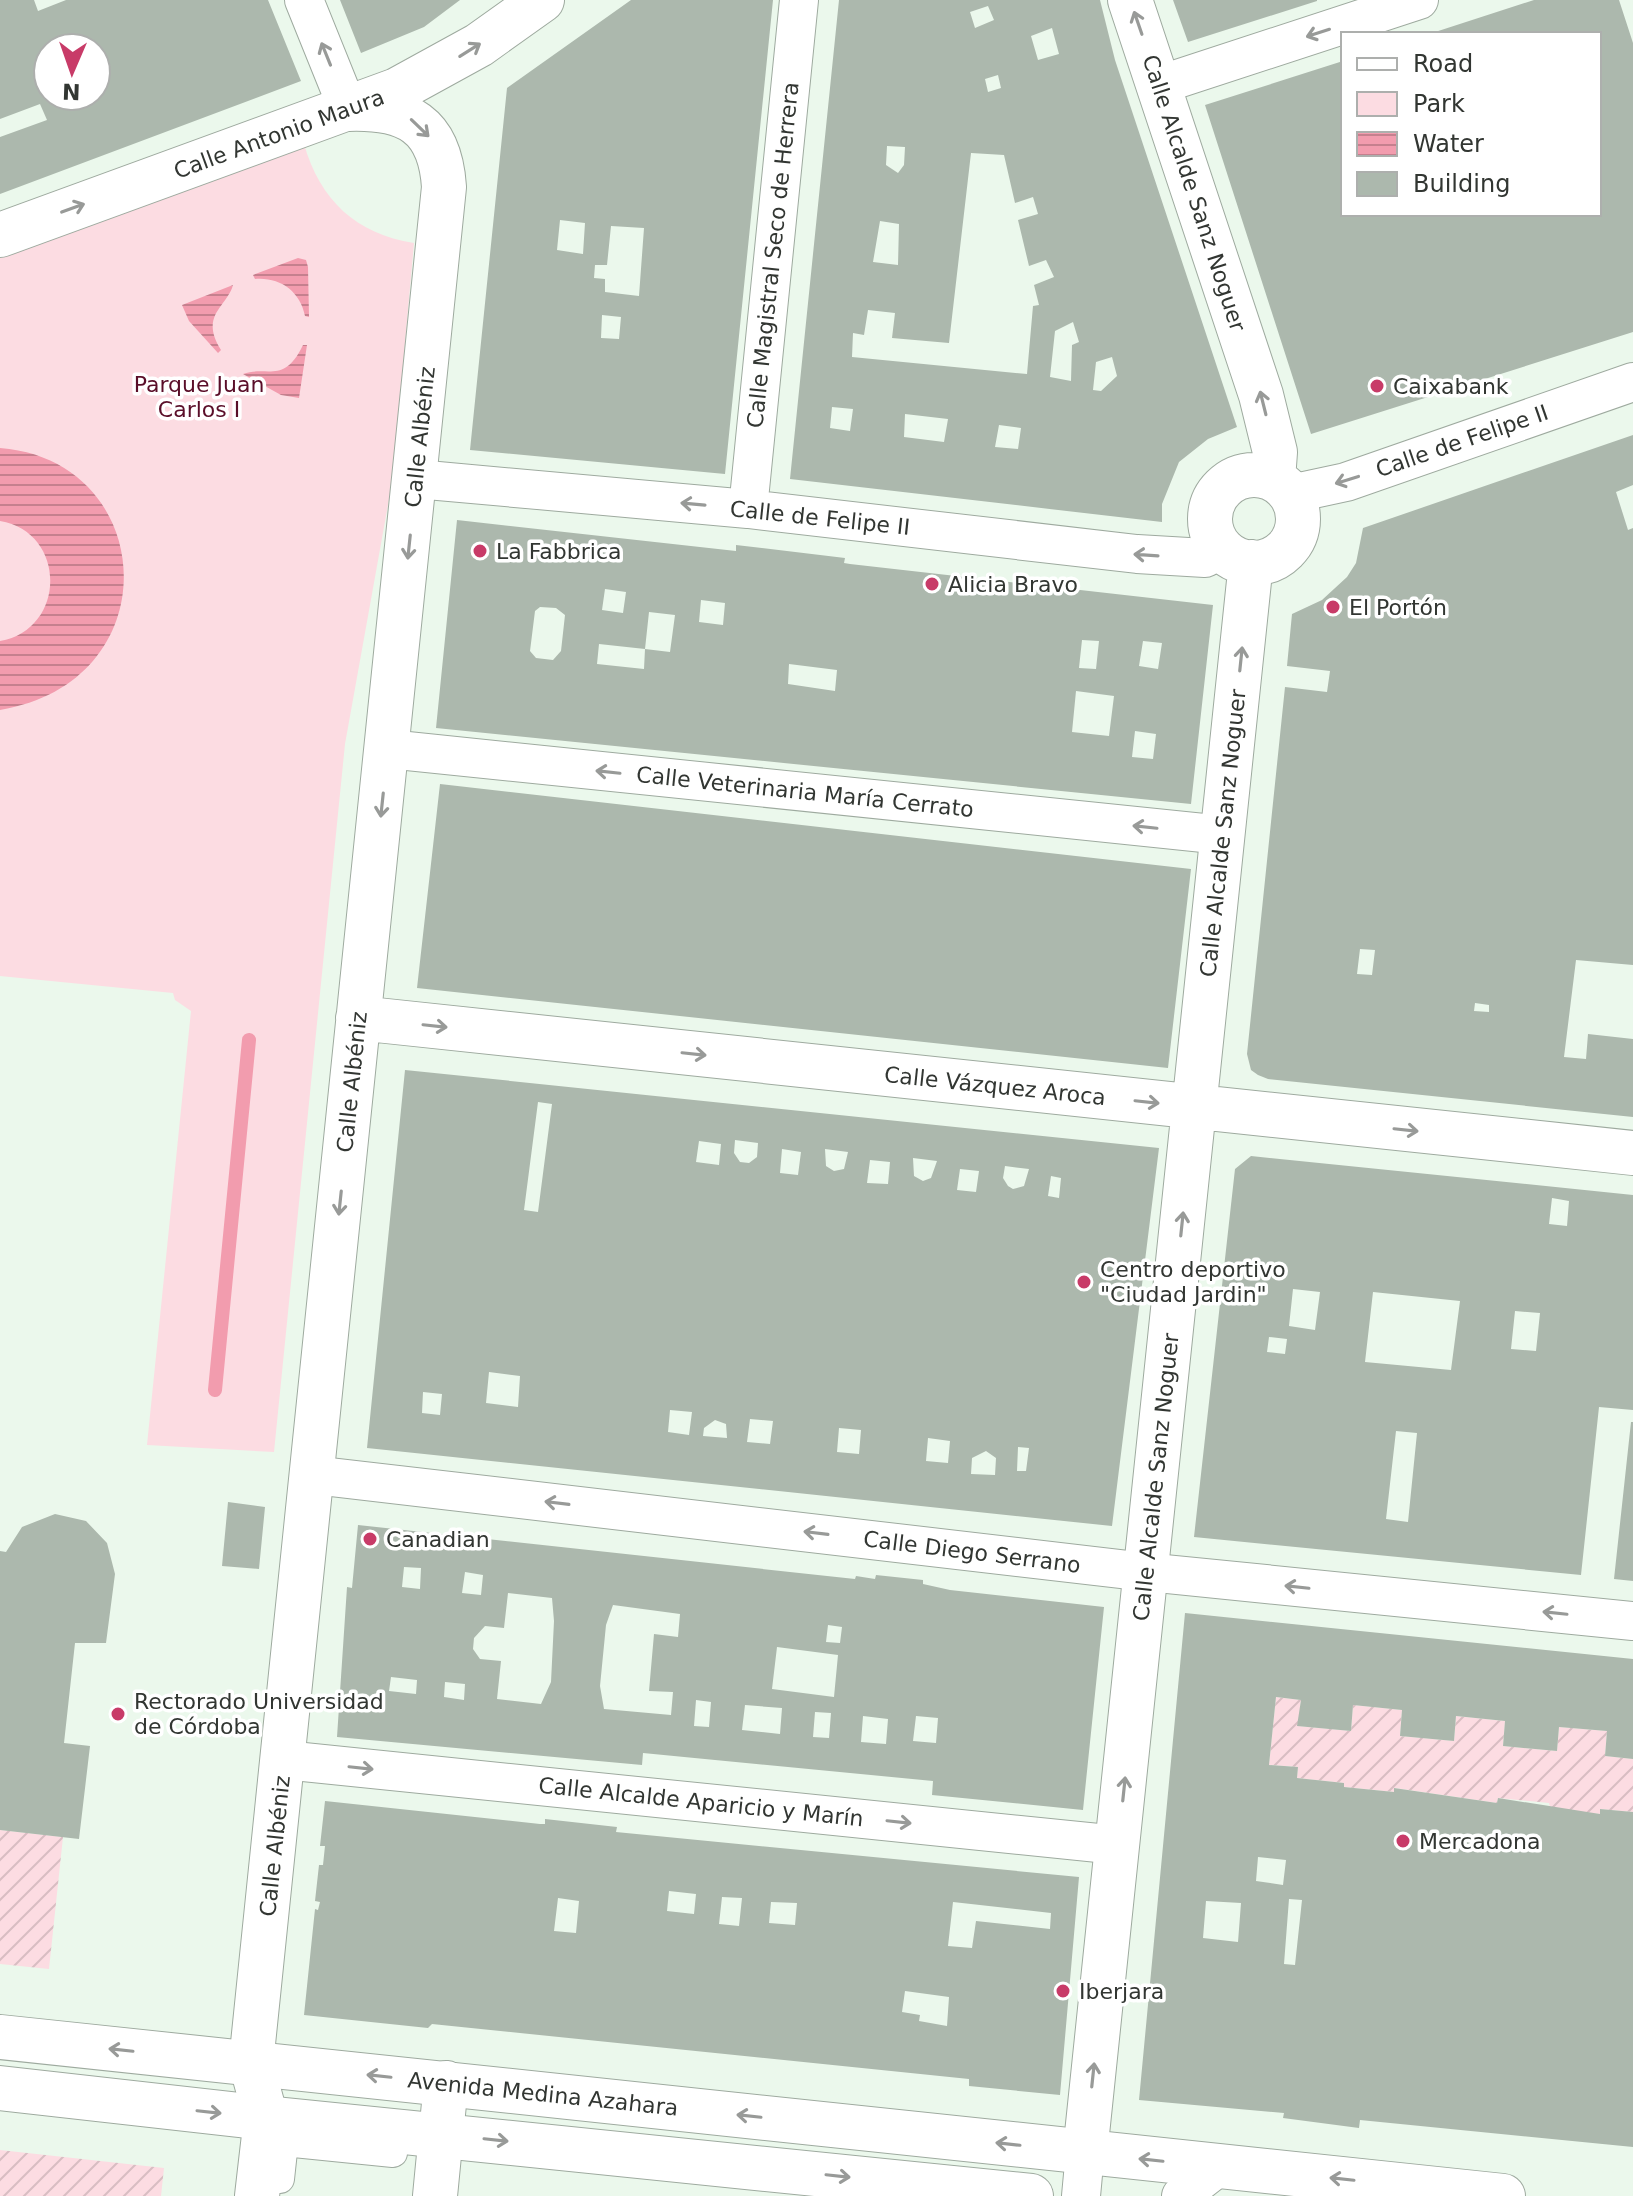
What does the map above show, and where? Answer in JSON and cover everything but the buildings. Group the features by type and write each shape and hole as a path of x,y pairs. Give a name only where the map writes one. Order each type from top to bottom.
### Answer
{"street":[{"path":"304,0 348,109"},
{"name":"Calle Antonio Maura","path":"0,235 348,109 437,70 542,0"},
{"name":"Calle Magistral Seco de Herrera","path":"748,509 799,0"},
{"name":"Calle Alcalde Sanz Noguer","path":"1130,0 1261,395 1281,487"},
{"path":"1159,85 1419,0"},
{"name":"Calle Albéniz","path":"266,2118 251,2063 416,479 443,170 431,138 417,122 380,108 348,109"},
{"name":"Calle de Felipe II","path":"1281,487 1346,482 1633,382"},
{"path":"1246,475 1281,487 1298,520 1295,534 1278,555 1237,556 1210,525 1210,512 1222,488 1246,475"},
{"name":"Calle de Felipe II","path":"416,479 748,509 1137,554 1205,558 1237,556"},
{"name":"Calle Alcalde Sanz Noguer","path":"1085,2153 1223,835 1237,556"},
{"name":"Calle Veterinaria María Cerrato","path":"388,749 1223,835"},
{"name":"Calle Vázquez Aroca","path":"358,1018 1633,1153"},
{"name":"Calle Diego Serrano","path":"313,1475 1146,1572 1633,1621"},
{"name":"Calle Alcalde Aparicio y Marín","path":"284,1760 1118,1845"},
{"name":"Avenida Medina Azahara","path":"0,2037 1503,2196"},
{"path":"435,2196 446,2083"},
{"path":"0,2088 442,2135 778,2183 1031,2196"},
{"path":"257,2196 266,2118"},
{"path":"278,2196 284,2142 422,2156 417,2196"},
{"path":"1081,2196 1085,2153"},
{"path":"1181,2196 1218,2167"}],"green space":[{"name":"Parque Juan Carlos I","path":"304,144 320,182 343,211 375,232 414,243 393,477 345,744 274,1452 147,1445 191,1011 175,1000 173,993 0,976 0,258"},
{"path":"1276,1697 1301,1700 1298,1726 1351,1731 1353,1705 1402,1710 1400,1736 1454,1741 1456,1716 1505,1721 1503,1746 1557,1751 1559,1727 1607,1731 1605,1756 1633,1759 1633,1812 1600,1809 1600,1814 1550,1808 1549,1803 1498,1798 1497,1803 1395,1788 1394,1792 1344,1787 1344,1783 1297,1778 1298,1767 1269,1765"},
{"path":"0,1830 63,1837 49,1969 0,1964"},
{"path":"0,2150 164,2168 161,2196 0,2196"}],"water":[{"path":"298,258 306,260 308,267 309,317 305,316 299,299 288,287 273,280 255,279 253,275"},
{"path":"233,285 214,320 215,338 221,350 218,353 189,321 182,305"},
{"path":"303,345 307,345 299,398 281,395 243,374 282,369 296,357"},
{"path":"0,448 52,462 91,490 115,529 124,573 117,618 95,659 56,691 0,710 0,641 22,633 38,619 47,601 50,581 47,561 38,543 22,529 0,521"}],"waterway":[{"path":"215,1390 249,1040"}],"place":[{"name":"Caixabank","path":"1377,386"},
{"name":"La Fabbrica","path":"480,551"},
{"name":"Alicia Bravo","path":"932,584"},
{"name":"El Portón","path":"1333,607"},
{"name":"Centro deportivo \"Ciudad Jardin\"","path":"1084,1282"},
{"name":"Canadian","path":"370,1539"},
{"name":"Rectorado Universidad de Córdoba","path":"118,1714"},
{"name":"Mercadona","path":"1403,1841"},
{"name":"Iberjara","path":"1063,1991"}]}
